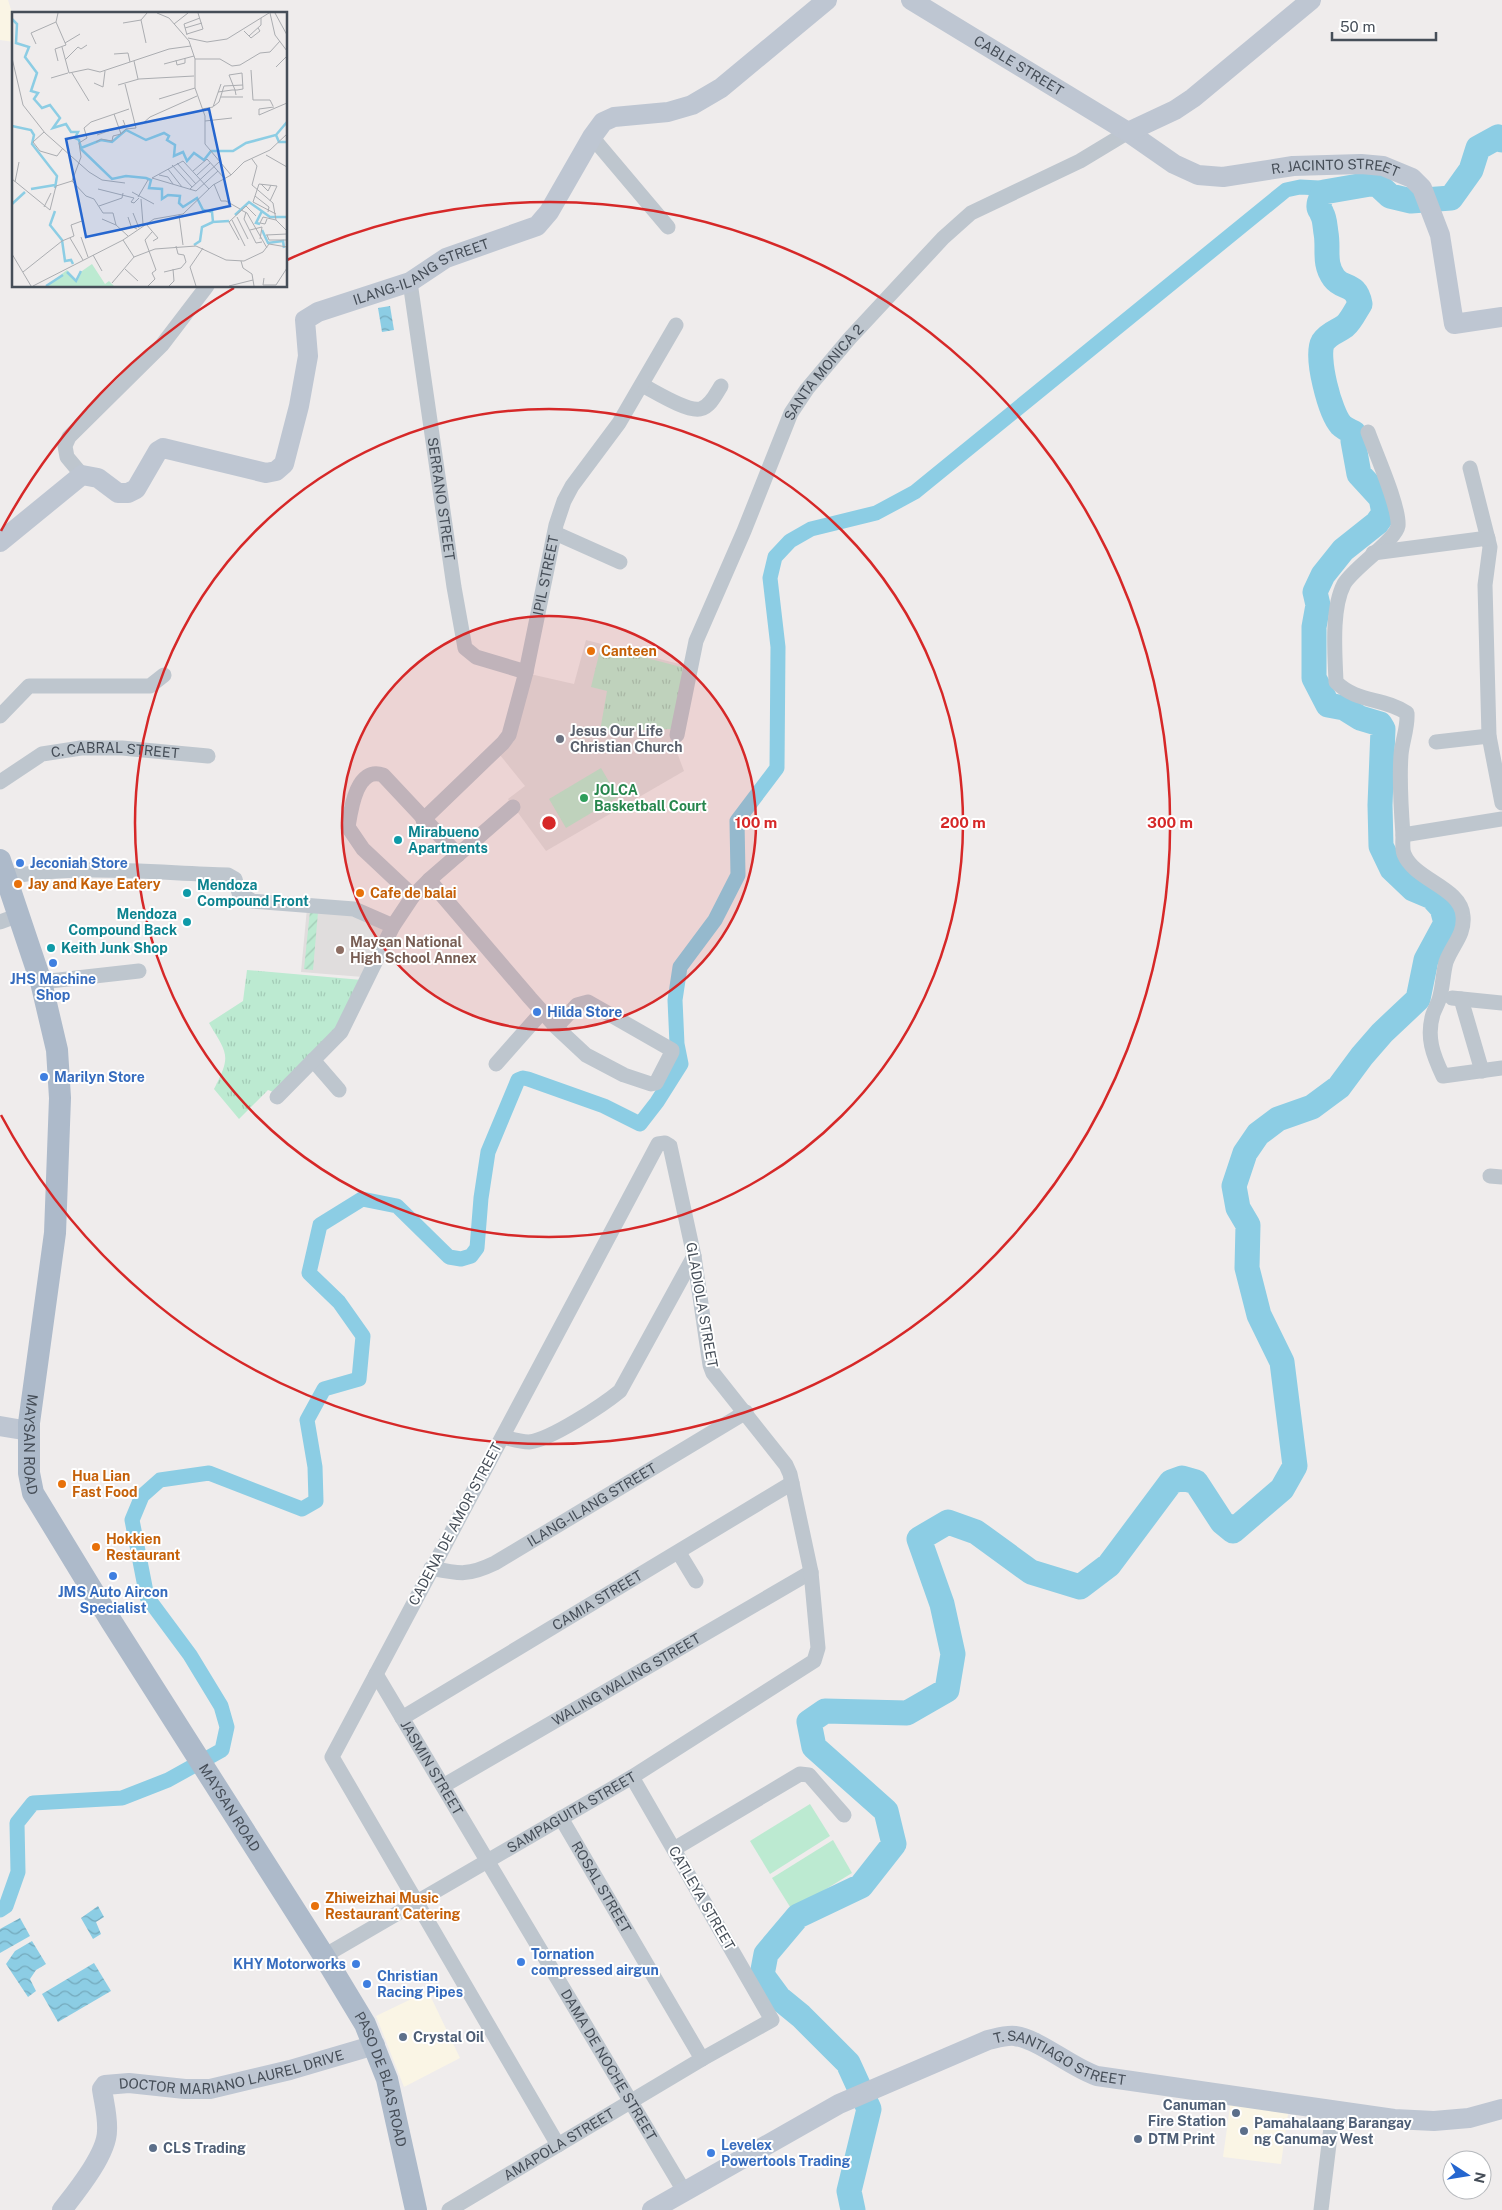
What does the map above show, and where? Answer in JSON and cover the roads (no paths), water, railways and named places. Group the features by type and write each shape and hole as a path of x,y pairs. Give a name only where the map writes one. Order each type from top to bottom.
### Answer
{"main road":[{"name":"MAYSAN ROAD","path":"3,869 9,919 43,982 57,1050 60,1098 55,1233 26,1430 32,1493 207,1774 324,1956"},
{"name":"PASO DE BLAS ROAD","path":"324,1956 351,1999 375,2045 387,2079 416,2210"}],"street":[{"name":"ILANG-ILANG STREET","path":"82,475 98,478 118,493 132,492 136,489 158,451 167,448 266,473 276,471 284,464 299,406 308,356 305,320 318,312 410,282 446,258 527,230 543,221 592,137 603,122 614,117 668,112 692,105 707,97 721,88 827,0"},
{"name":"CABLE STREET","path":"911,0 1128,132"},
{"path":"1128,132 1175,110 1193,98 1311,0"},
{"name":"R. JACINTO STREET","path":"1128,132 1174,164 1198,175 1223,176 1293,166 1361,164 1383,166 1412,178 1422,188 1440,235 1454,324 1502,317"},
{"name":"SANTA MONICA 2","path":"677,735 696,641 747,523 791,413 807,389 850,338 930,252 971,213 1080,161 1128,132"},
{"path":"592,137 668,227"},
{"name":"SERRANO STREET","path":"410,282 456,606 465,648 476,657 526,672"},
{"path":"0,542 82,475 67,456 65,446 70,438 162,345 205,288"},
{"name":"IPIL STREET","path":"423,820 509,735 526,672 555,533 564,501 572,486 619,423 676,325"},
{"path":"642,385 685,406 698,409 701,409 712,400 721,386"},
{"path":"1368,432 1397,514 1398,526 1394,535 1373,553 1345,583 1340,596 1335,644 1336,682 1345,691 1356,696 1397,706 1407,713 1408,724 1401,753 1400,773 1404,854 1426,880 1450,893 1463,914 1462,933 1446,961 1440,997 1433,1014 1430,1040 1432,1052 1443,1076 1502,1068"},
{"path":"1470,468 1490,547 1485,585 1489,736 1502,803"},
{"path":"555,533 620,562"},
{"path":"1373,553 1488,538"},
{"path":"0,716 29,686 150,686 164,675"},
{"path":"1436,742 1489,736"},
{"name":"C. CABRAL STREET","path":"0,782 42,754 81,748 122,748 208,756"},
{"path":"413,896 363,849 348,826 351,807 362,781 368,775 376,773 383,776 458,855"},
{"path":"277,1097 341,1032 393,926 413,896 513,806"},
{"path":"1403,835 1502,819"},
{"path":"3,869 51,872 104,870 228,875 235,878 240,893 252,901 354,909 393,926"},
{"path":"429,880 542,1012 556,1027 586,1055 624,1075 651,1084 656,1083 672,1052 672,1050 588,1002 577,1005 556,1027"},
{"path":"43,982 139,971"},
{"path":"1440,997 1502,1003"},
{"path":"1461,999 1482,1071"},
{"path":"496,1064 542,1012"},
{"path":"313,1060 339,1090"},
{"name":"GLADIOLA STREET","path":"658,1144 665,1143 670,1146 694,1256 710,1365 713,1373 746,1412 786,1465 792,1483 812,1572 818,1648 814,1661"},
{"name":"CADENA DE AMOR STREET","path":"416,1902 332,1757 658,1144"},
{"path":"502,1437 522,1442 542,1439 607,1402 620,1391 694,1256"},
{"name":"ILANG-ILANG STREET","path":"431,1568 455,1573 474,1573 495,1563 746,1412"},
{"path":"0,1426 26,1430"},
{"name":"CAMIA STREET","path":"402,1718 792,1483"},
{"path":"679,1552 696,1581"},
{"name":"WALING WALING STREET","path":"443,1786 812,1572"},
{"name":"SAMPAGUITA STREET","path":"324,1956 632,1777 814,1661"},
{"name":"JASMIN STREET","path":"376,1674 487,1861"},
{"path":"674,1848 800,1774 809,1775 844,1815"},
{"name":"CATLEYA STREET","path":"632,1777 772,2020"},
{"name":"ROSAL STREET","path":"561,1818 702,2059"},
{"name":"DAMA DE NOCHE STREET","path":"487,1861 684,2191"},
{"path":"416,1902 558,2145"},
{"name":"AMAPOLA STREET","path":"449,2210 630,2101 772,2020"},
{"name":"T. SANTIAGO STREET","path":"652,2210 839,2104 988,2040 1015,2036 1034,2042 1084,2072 1097,2076 1394,2119 1434,2121 1469,2118 1502,2109"},
{"name":"DOCTOR MARIANO LAUREL DRIVE","path":"62,2210 94,2166 105,2146 108,2133 102,2089 105,2085 129,2083 185,2089 210,2089 290,2070 375,2045"},
{"path":"1321,2210 1332,2111"}],"water":[{"path":"390,306 394,330 382,332 378,308"},
{"path":"98,1906 104,1917 96,1922 101,1934 93,1939 81,1918"},
{"path":"20,1918 30,1936 0,1953 0,1929"},
{"path":"32,1941 46,1964 36,1970 30,1979 36,1991 28,1997 6,1964 15,1951"},
{"path":"94,1963 111,1991 58,2022 42,1994"}],"waterway":[{"path":"853,2210 849,2191 869,2109 848,2063 801,2016 779,1998 762,1975 766,1954 798,1916 861,1886 894,1844 886,1811 814,1747 809,1722 825,1711 907,1713 947,1690 953,1654 942,1604 919,1539 948,1522 976,1532 1031,1572 1080,1587 1109,1565 1171,1482 1182,1478 1196,1482 1222,1522 1233,1531 1282,1489 1295,1466 1282,1362 1259,1315 1247,1268 1248,1225 1238,1208 1234,1186 1245,1153 1258,1134 1278,1119 1312,1107 1339,1087 1382,1033 1418,999 1426,960 1446,923 1442,908 1432,897 1413,889 1392,869 1381,846 1380,805 1383,729 1380,724 1360,718 1344,708 1328,705 1314,678 1314,627 1318,605 1315,592 1323,575 1343,550 1377,523 1384,513 1381,498 1359,474 1353,441 1354,433 1342,426 1337,419 1328,397 1322,371 1321,349 1323,342 1347,324 1360,304 1356,292 1338,282 1331,272 1327,261 1325,223 1319,203 1324,192 1376,183 1390,196 1411,201 1451,198 1471,170 1478,148 1498,137 1502,140"},
{"path":"0,1910 6,1906 18,1872 17,1823 33,1803 122,1798 168,1780 222,1750 227,1727 221,1706 190,1655 147,1597 132,1520 142,1496 160,1480 209,1473 302,1509 316,1501 315,1467 307,1420 324,1389 359,1379 363,1336 339,1302 309,1273 320,1225 362,1199 397,1206 449,1257 461,1259 471,1256 477,1248 481,1198 488,1152 518,1080 528,1079 604,1106 640,1124 657,1102 681,1064 677,1044 675,1000 680,967 715,920 738,875 737,821 777,768 778,647 770,578 775,557 790,541 811,529 876,513 915,492 1286,190 1300,187 1339,189"}],"place":[{"name":"Canteen","path":"591,651"},
{"name":"Jesus Our Life Christian Church","path":"560,739"},
{"name":"JOLCA Basketball Court","path":"584,798"},
{"name":"Mirabueno Apartments","path":"398,840"},
{"name":"Jeconiah Store","path":"20,863"},
{"name":"Jay and Kaye Eatery","path":"18,884"},
{"name":"Mendoza Compound Front","path":"187,893"},
{"name":"Cafe de balai","path":"360,893"},
{"name":"Mendoza Compound Back","path":"187,922"},
{"name":"Keith Junk Shop","path":"51,948"},
{"name":"Maysan National High School Annex","path":"340,950"},
{"name":"JHS Machine Shop","path":"53,963"},
{"name":"Hilda Store","path":"537,1012"},
{"name":"Marilyn Store","path":"44,1077"},
{"name":"Hua Lian Fast Food","path":"62,1484"},
{"name":"Hokkien Restaurant","path":"96,1547"},
{"name":"JMS Auto Aircon Specialist","path":"113,1576"},
{"name":"Zhiweizhai Music Restaurant Catering","path":"315,1906"},
{"name":"Tornation compressed airgun","path":"521,1962"},
{"name":"KHY Motorworks","path":"356,1964"},
{"name":"Christian Racing Pipes","path":"367,1984"},
{"name":"Crystal Oil","path":"403,2037"},
{"name":"Canuman Fire Station","path":"1236,2113"},
{"name":"Pamahalaang Barangay ng Canumay West","path":"1244,2131"},
{"name":"DTM Print","path":"1138,2139"},
{"name":"CLS Trading","path":"153,2148"},
{"name":"Levelex Powertools Trading","path":"711,2153"}]}
